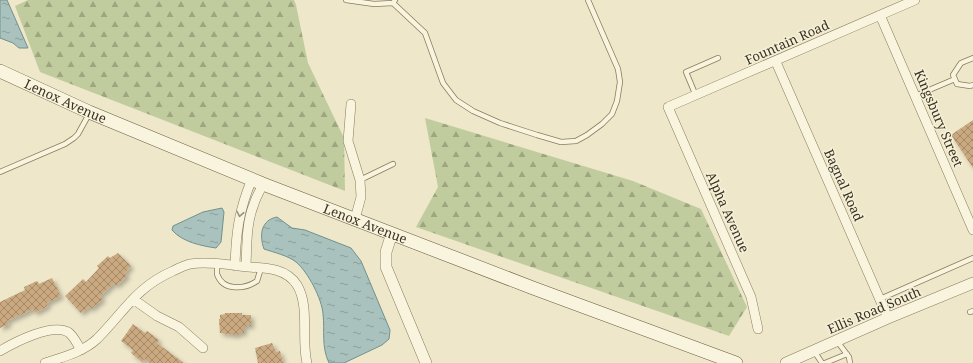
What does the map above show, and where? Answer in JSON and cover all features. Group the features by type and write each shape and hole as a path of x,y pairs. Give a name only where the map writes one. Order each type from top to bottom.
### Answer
{"main road":[{"name":"Lenox Avenue","path":"0,71 89,112 257,182 590,310 736,363"}],"street":[{"name":"Fountain Road","path":"668,108 915,0"},
{"name":"Kingsbury Street","path":"880,15 973,230"},
{"name":"Bagnal Road","path":"776,62 888,318"},
{"path":"351,104 348,141 360,180 361,197 355,219"},
{"name":"Alpha Avenue","path":"668,108 751,297 758,329"},
{"path":"235,266 236,238 240,211 244,198 257,182"},
{"path":"246,266 247,237 257,182"},
{"path":"392,233 386,252 386,267 426,363"},
{"path":"45,363 81,350 96,339 133,299 153,282 188,264 203,263 278,270 288,275 296,285 302,297 304,346 307,363"},
{"name":"Ellis Road South","path":"786,363 888,318 973,283"},
{"path":"133,299 157,316 179,327 203,348"},
{"path":"0,351 24,339 53,330 67,332 72,335 81,350"}],"lane":[{"path":"346,0 374,4 394,2 425,32 443,83 456,100 473,111 500,123 561,142 576,141 587,135 602,124 612,114 617,101 620,82 618,69 588,0"},
{"path":"696,96 686,72 718,58"},
{"path":"973,58 961,64 953,75 956,84 970,86 973,84"},
{"path":"916,96 955,79"},
{"path":"0,172 65,144 74,138 78,134 89,112"},
{"path":"360,180 393,164"},
{"path":"880,299 973,258"},
{"path":"217,264 217,274 223,282 233,288 243,288 257,281 261,268"},
{"path":"837,341 849,357 850,363"},
{"path":"814,351 822,363"},
{"path":"825,363 834,361 847,354"}],"green space":[{"path":"28,0 294,0 308,63 344,138 345,191 40,72 15,6"},
{"path":"425,118 633,181 701,209 747,307 729,336 416,227 438,187"}],"water":[{"path":"0,0 7,0 28,48 19,48 13,43 0,38"},
{"path":"222,208 224,212 221,242 216,248 199,245 181,238 172,230 173,226 203,212"},
{"path":"277,217 292,228 305,230 351,248 361,261 390,330 389,339 382,345 344,363 329,363 324,345 324,320 322,308 310,279 301,266 296,262 281,254 264,249 262,244 262,234 265,225 268,221"}],"building":[{"path":"973,120 973,168 951,135"},
{"path":"118,253 131,266 125,273 127,276 116,286 114,283 100,296 103,299 91,309 89,307 81,313 65,296 83,279 86,282 99,268 97,266 108,256 110,258"},
{"path":"52,278 61,296 47,303 48,306 35,313 33,309 7,321 9,324 0,328 0,302 25,290 24,287 37,281 39,284"},
{"path":"225,313 242,313 242,315 251,315 251,326 244,326 244,333 238,333 238,335 220,333 220,315"},
{"path":"133,324 145,333 147,331 159,340 157,343 184,363 150,363 144,359 142,362 131,353 133,350 121,341"},
{"path":"272,343 276,352 280,351 283,363 258,363 255,348"}]}
